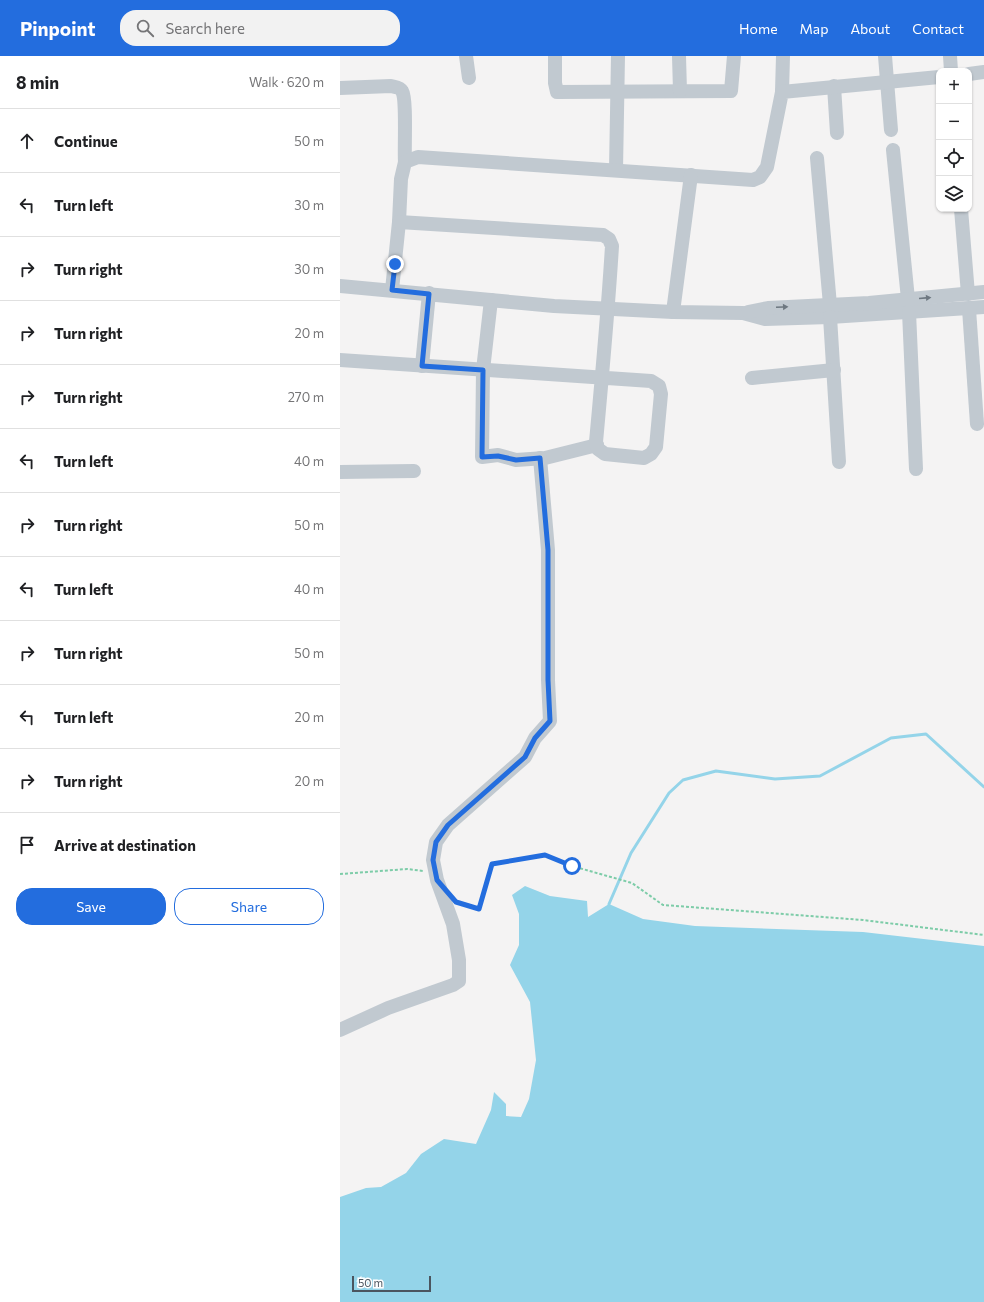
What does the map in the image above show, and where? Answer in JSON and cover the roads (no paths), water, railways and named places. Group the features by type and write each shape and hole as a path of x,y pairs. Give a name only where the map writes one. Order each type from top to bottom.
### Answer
{"street":[{"path":"466,56 469,78"},
{"path":"555,56 555,83 557,92 731,91 734,56"},
{"path":"616,170 618,56"},
{"path":"679,56 680,91"},
{"path":"404,162 418,156 753,180 760,177 767,167 782,92 783,56"},
{"path":"885,56 891,130"},
{"path":"950,56 951,68"},
{"path":"972,74 984,72"},
{"path":"782,92 936,77"},
{"path":"340,88 391,86 398,87 402,91 404,101 404,162 401,179 399,222 392,290"},
{"path":"834,86 837,132"},
{"path":"893,150 908,306 916,468"},
{"path":"817,158 830,311 839,462"},
{"path":"673,312 691,175"},
{"path":"961,212 968,294"},
{"path":"340,360 422,366 602,378 651,381 659,386 661,394 656,447 651,454 644,458 605,454 598,449 596,442 602,378 609,309 612,246 609,239 603,235 399,222"},
{"path":"340,286 492,300 609,309 673,312 743,313 768,308 830,311 908,306 984,307"},
{"path":"908,306 984,292"},
{"path":"422,366 429,294"},
{"path":"492,300 483,370 482,457 498,456 516,460 540,458 597,445"},
{"path":"969,308 977,424"},
{"path":"752,378 834,370"},
{"path":"340,1030 388,1008 453,985 459,981 459,960 453,924 437,880 433,860 436,842 448,825 525,757 535,738 550,721 548,680 548,550 540,458"},
{"path":"340,472 414,471"}],"water":[{"path":"525,886 550,896 587,901 588,917 609,904 643,919 695,926 863,932 984,946 984,1302 340,1302 340,1197 366,1188 381,1187 406,1173 421,1154 444,1139 476,1144 491,1110 494,1092 506,1104 506,1116 521,1117 529,1099 536,1060 530,1002 510,965 519,945 519,914 512,895"}],"waterway":[{"path":"609,904 631,853 669,793 683,780 716,771 775,779 820,776 891,738 926,734 984,787"}]}
